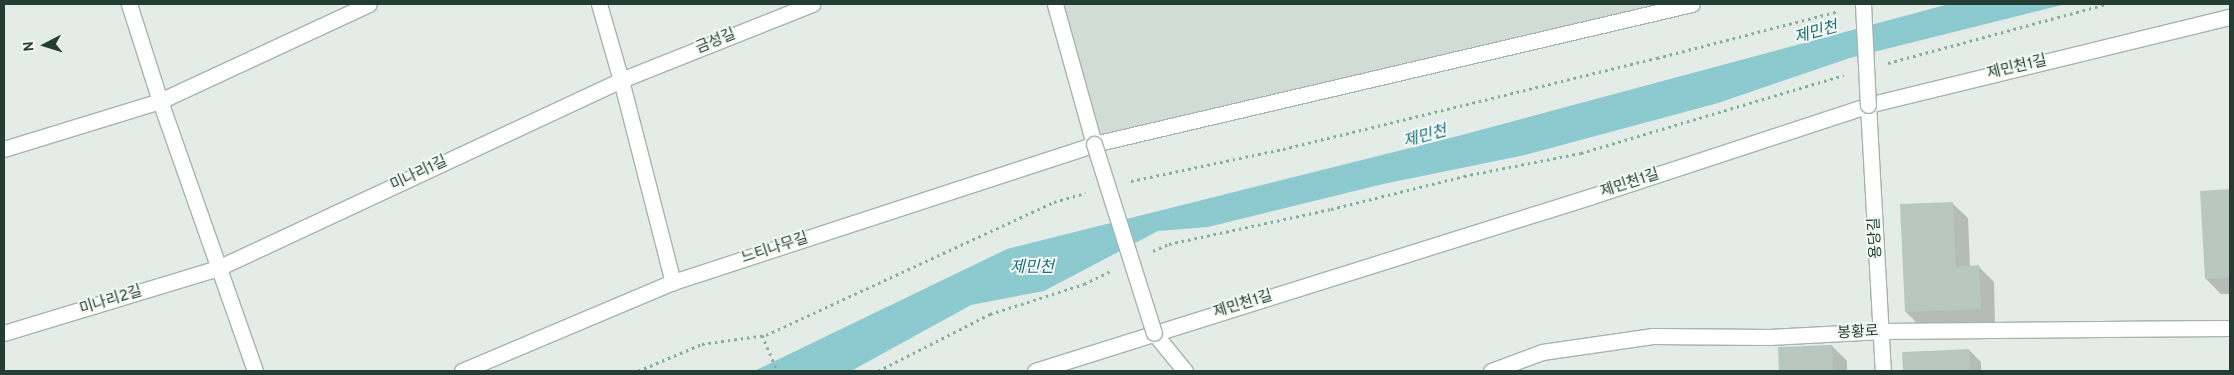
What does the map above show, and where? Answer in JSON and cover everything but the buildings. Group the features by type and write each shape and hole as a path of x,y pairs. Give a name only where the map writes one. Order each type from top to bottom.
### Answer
{"street":[{"path":"129,4 160,101 255,371"},
{"path":"4,149 160,101 369,4"},
{"path":"599,4 621,80 672,282"},
{"name":"금성길","path":"621,80 812,4"},
{"path":"1055,4 1094,144 1154,333 1185,371"},
{"name":"느티나무길","path":"462,371 672,282 1094,144 1692,4"},
{"name":"용당길","path":"1863,4 1883,371"},
{"name":"제민천1길","path":"1035,371 1592,196 1868,105 2230,17"},
{"name":"미나리1길","path":"218,268 621,80"},
{"name":"미나리2길","path":"4,333 218,268"},
{"name":"봉황로","path":"1491,371 1542,352 1653,336 1769,337 1882,331 2230,328"}],"path":[{"path":"1880,65 2106,4"},
{"path":"1129,182 1284,149 1657,58 1847,9"},
{"path":"1152,252 1169,244 1331,209 1464,176 1581,153 1852,73"},
{"path":"638,371 702,344 762,335 1054,202 1092,192"},
{"path":"878,371 990,314 1084,284 1118,268"},
{"path":"762,335 777,371"}],"shaded area":[{"path":"1057,4 1678,4 1094,144"}],"water":[{"name":"제민천","path":"1949,4 2066,4 1850,58 1718,103 1525,155 1383,184 1208,227 1158,231 1044,291 971,305 851,371 754,371 1007,249 1458,136"}]}
